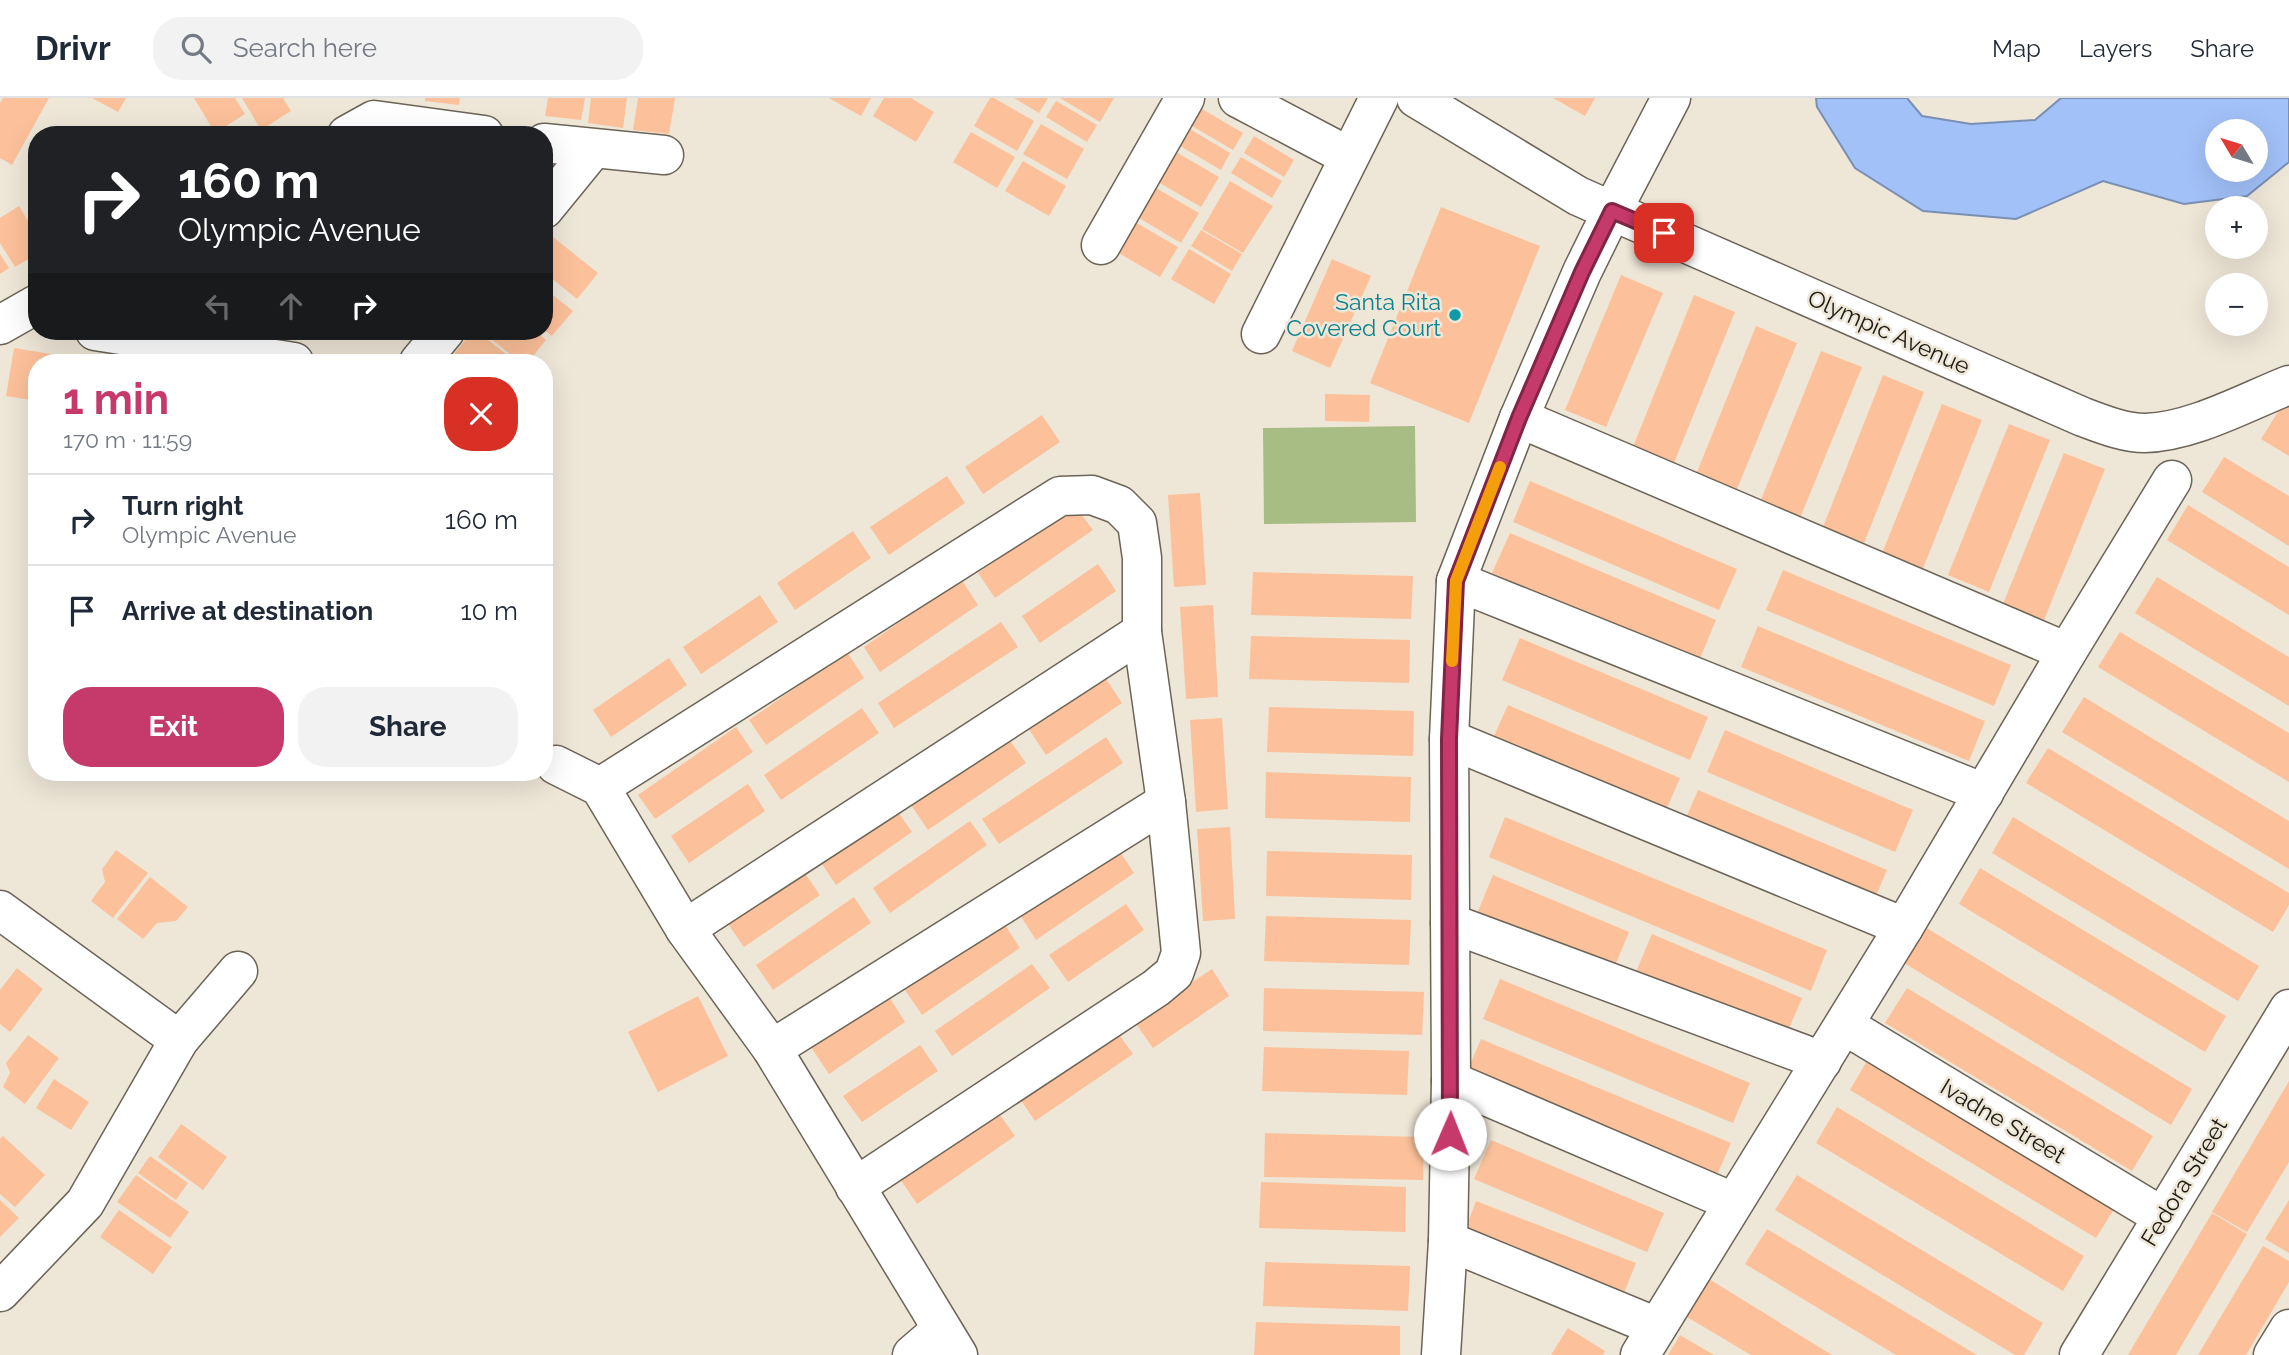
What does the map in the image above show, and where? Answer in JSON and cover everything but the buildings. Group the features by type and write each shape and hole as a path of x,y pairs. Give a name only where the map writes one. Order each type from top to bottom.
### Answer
{"street":[{"path":"1101,245 1185,98"},
{"path":"1238,98 1348,156"},
{"path":"1261,334 1379,98"},
{"name":"Olympic Avenue","path":"1416,98 1578,196 2082,417 2117,429 2145,433 2177,427 2289,385"},
{"path":"1441,1355 1448,1241 1451,1081 1449,739 1456,581 1519,418 1582,272 1671,98"},
{"path":"553,144 664,155"},
{"path":"553,198 593,149"},
{"path":"219,340 267,354"},
{"path":"426,354 437,340"},
{"path":"1519,418 2067,652"},
{"path":"1448,1241 1648,1341 1904,927 2172,480"},
{"path":"600,787 1060,496 1092,495 1119,505 1137,523 1142,558 1142,632 1166,802 1181,953 1174,973 1156,988 855,1187"},
{"path":"1456,581 1984,793"},
{"path":"685,929 1142,632"},
{"path":"1449,739 1904,927"},
{"path":"556,765 600,787 685,929 772,1049 949,1343 912,1355"},
{"path":"772,1049 1166,802"},
{"path":"0,910 179,1040"},
{"path":"1450,923 1822,1061"},
{"path":"0,1292 85,1203 179,1040 238,971"},
{"name":"Fedora Street","path":"2079,1355 2289,1009"},
{"name":"Ivadne Street","path":"1844,1025 2163,1217"},
{"path":"1451,1081 1733,1202"},
{"path":"2273,1355 2289,1329"}],"green space":[{"path":"1415,426 1416,522 1264,524 1263,428"}],"water":[{"path":"1816,98 1907,98 1922,116 1971,124 2035,120 2061,98 2289,98 2289,162 2268,179 2268,119 2205,119 2205,182 2264,182 2247,196 2205,196 2205,201 2184,204 2103,181 2016,219 1923,211 1855,168 1817,107"}],"slow traffic":[{"path":"1452,661 1456,581 1500,467"}],"place":[{"name":"Santa Rita Covered Court","path":"1455,315"}],"route":[{"path":"1450,1134 1449,739 1456,581 1519,418 1582,272 1612,211 1664,233"}]}
